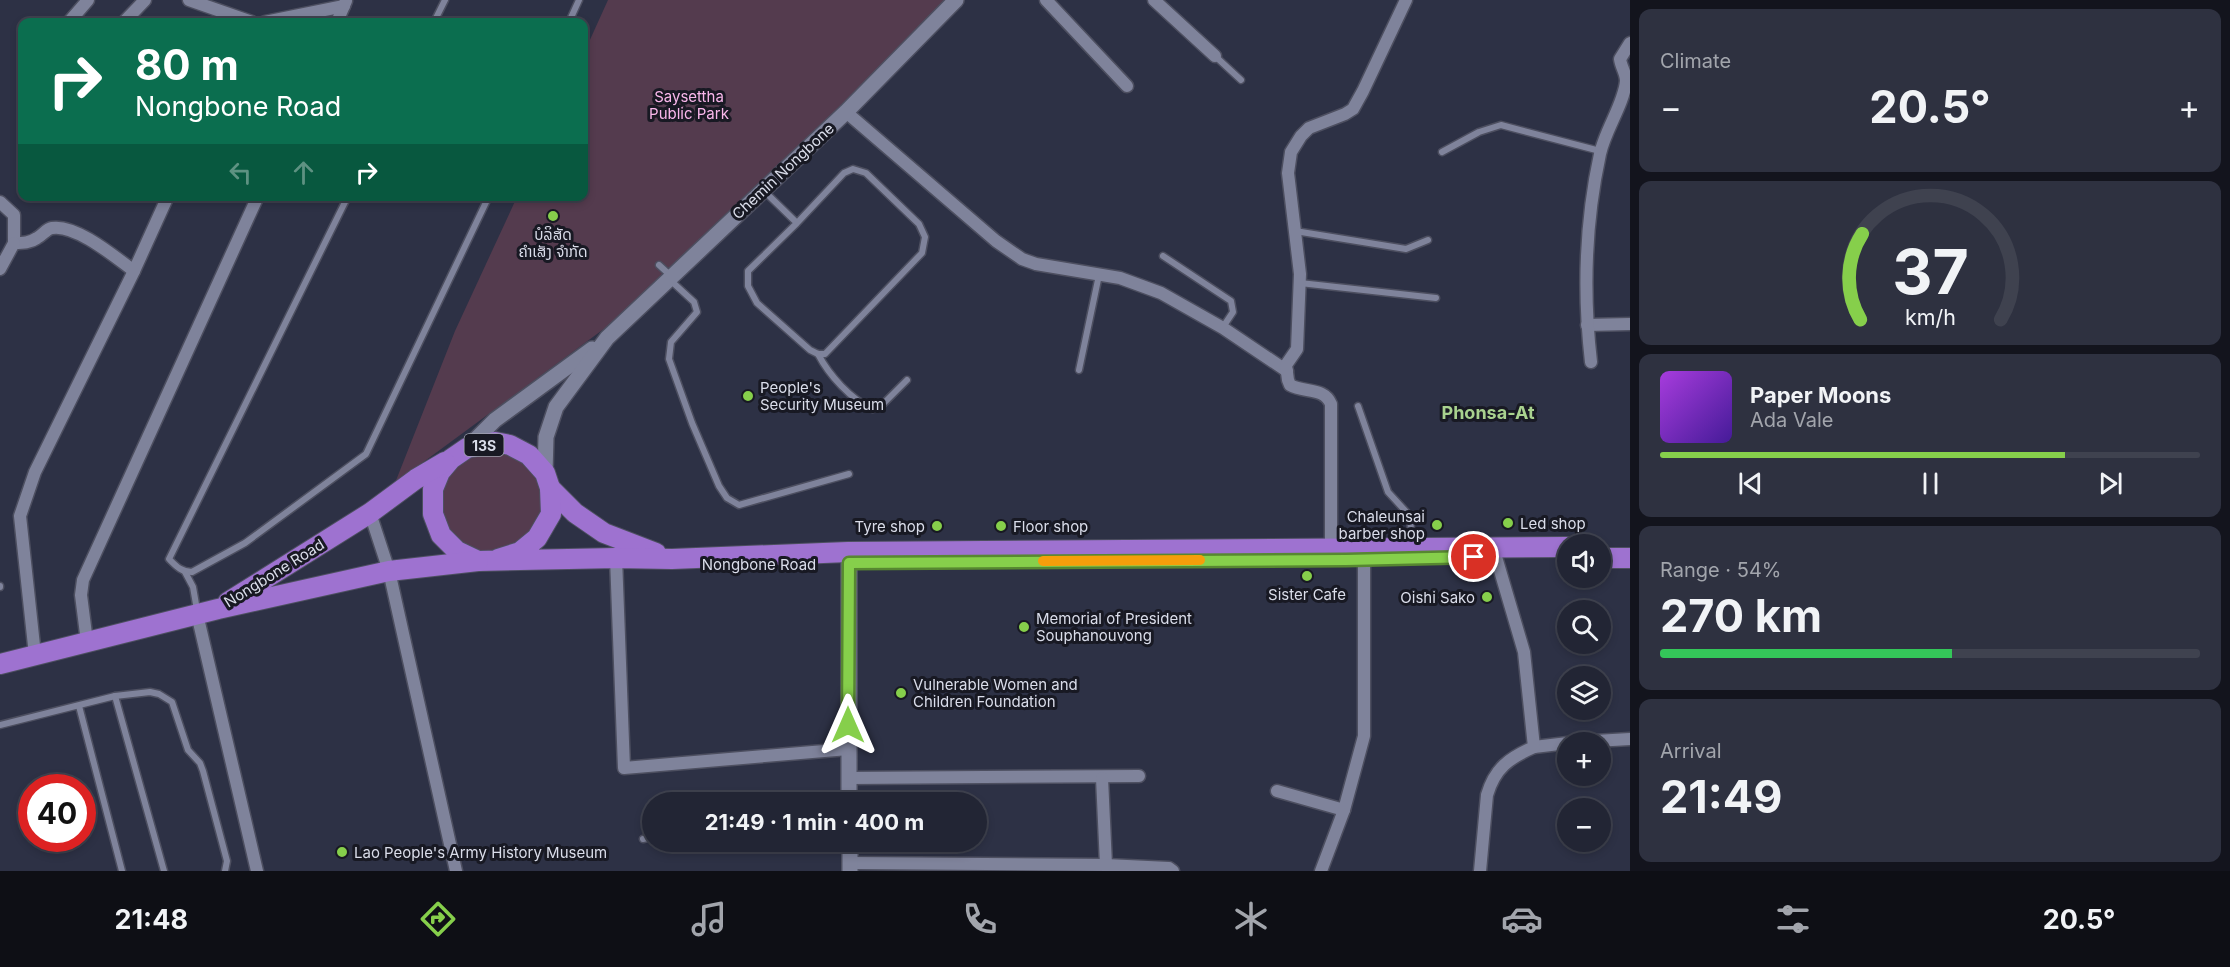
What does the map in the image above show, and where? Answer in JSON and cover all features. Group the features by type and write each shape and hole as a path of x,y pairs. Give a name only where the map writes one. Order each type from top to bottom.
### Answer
{"highway":[{"name":"Nongbone Road","path":"218,609 370,513 416,479 459,454 495,442 510,445 529,455 575,513 604,533 672,559 707,567 849,563 1557,558"},
{"name":"Nongbone Road","path":"459,454 440,472 432,489 432,514 441,535 457,551 478,561"},
{"name":"Nongbone Road","path":"498,559 520,552 537,538 551,514 548,481"},
{"name":"Nongbone Road","path":"0,664 197,614 389,571 498,559 672,559 848,552 1557,547"},
{"path":"1611,547 1630,547"},
{"path":"1611,558 1630,558"}],"street":[{"path":"72,18 88,0"},
{"path":"128,18 145,0"},
{"path":"189,0 241,18"},
{"name":"Chemin Nongbone","path":"607,338 629,309 670,277 846,112 956,0"},
{"path":"1046,0 1127,86"},
{"path":"1154,0 1215,56"},
{"path":"1331,549 1331,404 1321,393 1290,385 1287,371 1288,360 1297,349 1299,283 1288,173 1294,144 1309,128 1353,109 1406,0"},
{"path":"282,18 346,3"},
{"path":"339,18 346,3"},
{"path":"1591,363 1585,274 1590,215 1600,151 1628,79 1620,59 1630,43"},
{"path":"846,112 1009,251 1022,259 1036,264 1120,278 1151,289 1222,328 1287,371"},
{"path":"35,655 20,516 35,472 134,271 166,201"},
{"path":"87,642 81,595 83,580 256,201"},
{"path":"0,202 14,215 15,243 0,269"},
{"path":"15,243 28,243 48,228 60,227 73,231 90,241 134,271"},
{"path":"1587,325 1630,324"},
{"path":"548,481 546,437 556,407 607,338"},
{"name":"Nongbone Road","path":"459,454 495,420 607,338"},
{"path":"370,513 389,571 456,871"},
{"path":"1496,557 1524,652 1534,747"},
{"path":"616,558 624,768 848,749"},
{"path":"1321,871 1344,810 1364,736 1364,559"},
{"path":"849,563 849,792"},
{"path":"197,614 257,871"},
{"path":"1611,740 1630,739"},
{"path":"1480,871 1490,784 1513,756 1534,747 1557,744"},
{"path":"849,778 1139,776"},
{"path":"1102,778 1107,865"},
{"path":"1278,790 1344,810"},
{"path":"850,852 851,867 1107,865 1170,868 1173,871"}],"lane":[{"path":"436,18 445,0"},
{"path":"571,18 579,0"},
{"path":"1215,56 1241,80"},
{"path":"1442,152 1479,132 1501,125 1600,151"},
{"path":"854,169 866,173 920,224 925,237 922,253 825,354 818,354 810,350 757,303 748,286 748,271 797,223 844,173 854,169"},
{"path":"763,190 797,223"},
{"path":"346,201 169,559 185,572 192,572 245,543 366,454 487,201"},
{"path":"1294,231 1406,249 1428,240"},
{"path":"1163,256 1231,301 1233,312 1222,328"},
{"path":"659,265 694,302 697,312 671,342 669,359 703,451 727,498 739,505 849,474"},
{"path":"1079,370 1100,274"},
{"path":"1299,283 1436,298"},
{"path":"818,354 824,366 834,377 863,405 873,409 884,404 907,380"},
{"path":"1358,406 1388,492 1410,516 1412,548"},
{"path":"185,572 193,587 197,614"},
{"path":"0,725 115,696 150,692 159,694 172,702 188,750 200,763 203,771 227,861 225,871"},
{"path":"115,696 164,871"},
{"path":"78,706 122,871"}],"green space":[{"name":"Saysettha Public Park","path":"608,0 946,0 839,111 718,221 620,317 395,483 455,331 515,201 588,201 588,44"},
{"path":"498,445 542,474 548,510 519,547 479,557 459,547 436,514 450,465"}],"slow traffic":[{"path":"1043,561 1200,560"}],"place":[{"name":"ບໍລິສັດ ຄຳເສັງ ຈຳກັດ","path":"553,216"},
{"name":"People's Security Museum","path":"748,396"},
{"name":"Led shop","path":"1508,523"},
{"name":"Chaleunsai barber shop","path":"1437,525"},
{"name":"Tyre shop","path":"937,526"},
{"name":"Floor shop","path":"1001,526"},
{"name":"Sister Cafe","path":"1307,576"},
{"name":"Oishi Sako","path":"1487,597"},
{"name":"Memorial of President Souphanouvong","path":"1024,627"},
{"name":"Vulnerable Women and Children Foundation","path":"901,693"},
{"name":"Lao People's Army History Museum","path":"342,852"}],"district":[{"name":"Phonsa-At","path":"1488,412"}],"route":[{"path":"848,725 849,563 1474,557"}]}
